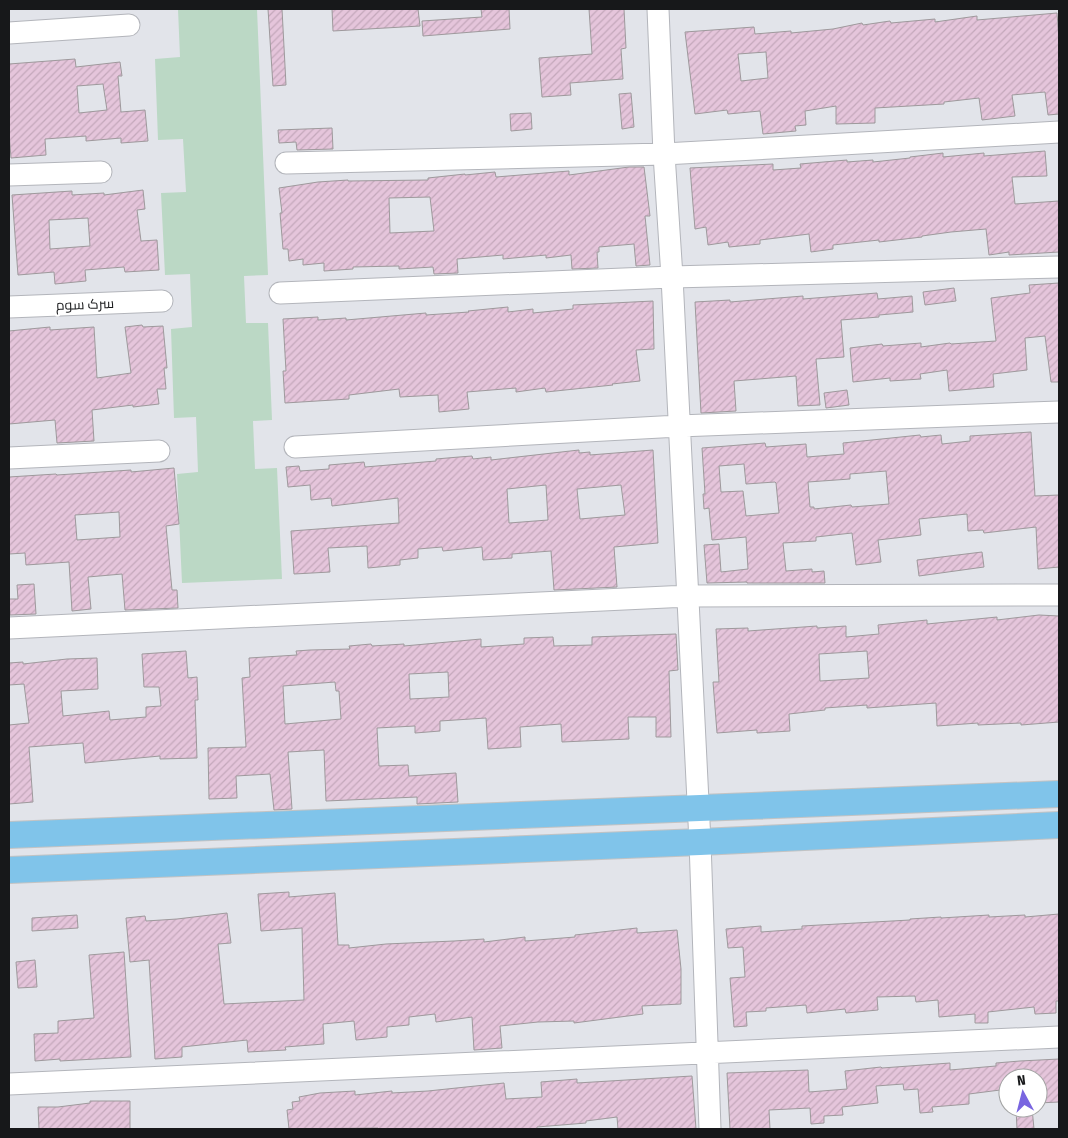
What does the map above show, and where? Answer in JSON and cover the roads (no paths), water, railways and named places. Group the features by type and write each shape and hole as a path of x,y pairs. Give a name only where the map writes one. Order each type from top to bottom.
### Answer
{"main road":[{"path":"9,835 1059,794"},
{"path":"9,870 700,842 1059,825"},
{"path":"104,832 107,866"},
{"path":"40,834 42,869"}],"street":[{"path":"658,9 700,842 710,1129"},
{"path":"9,33 128,25"},
{"path":"286,163 664,154 1059,132"},
{"path":"9,175 101,172"},
{"path":"280,293 672,278 1059,267"},
{"name":"سرک سوم","path":"9,307 162,301"},
{"path":"295,447 679,426 1059,412"},
{"path":"9,458 159,451"},
{"path":"9,628 688,596 1059,595"},
{"path":"9,1084 1059,1037"}]}
